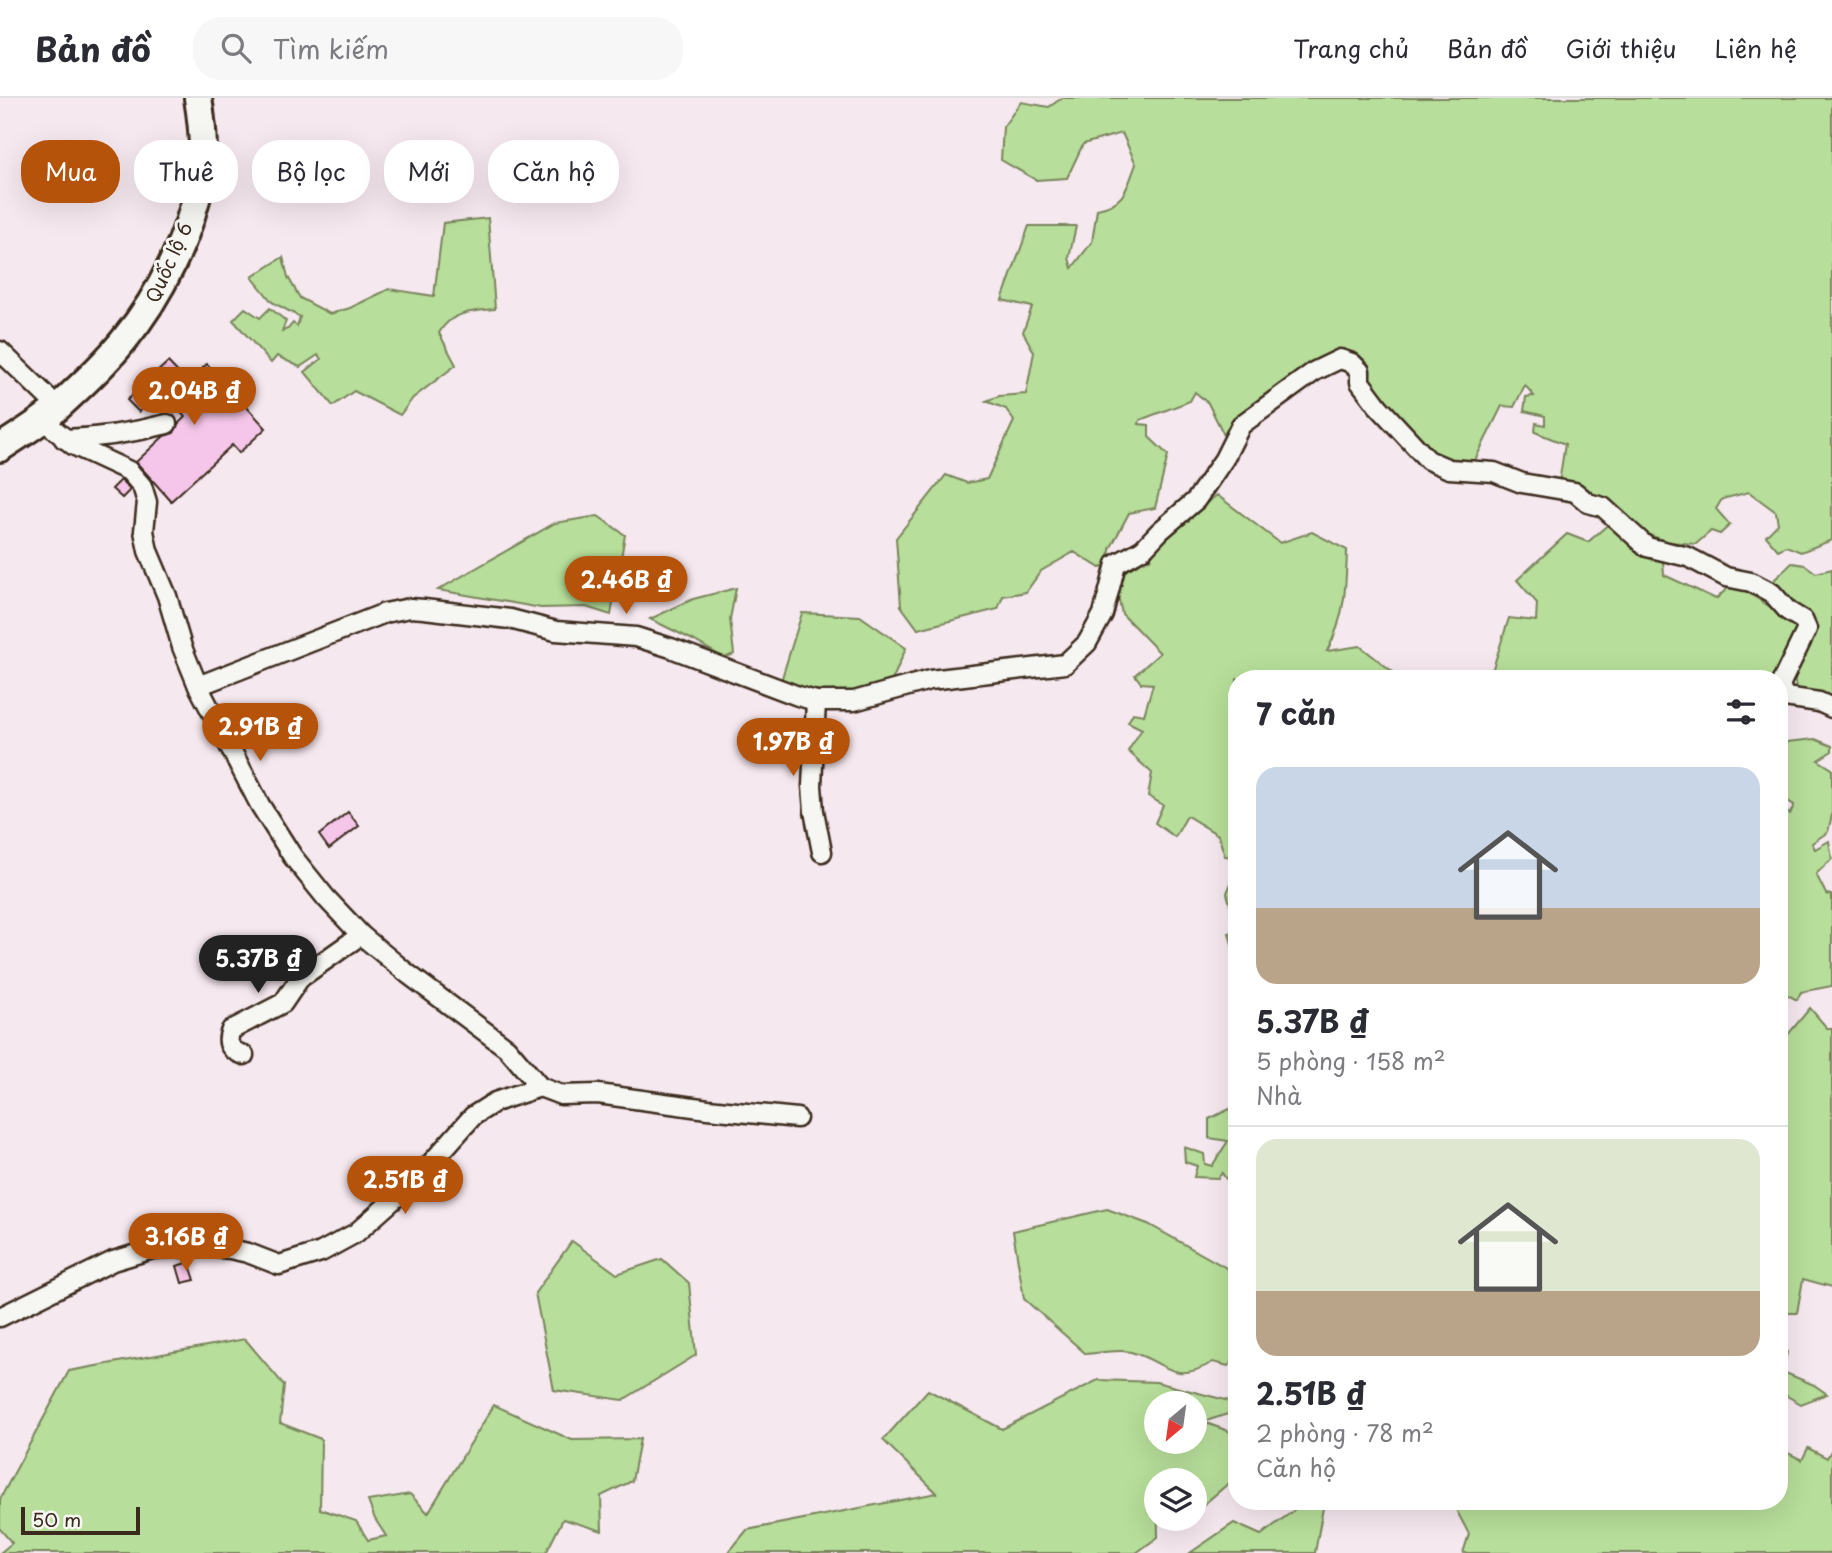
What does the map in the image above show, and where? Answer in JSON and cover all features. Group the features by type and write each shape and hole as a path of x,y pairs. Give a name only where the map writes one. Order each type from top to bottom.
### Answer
{"highway":[{"name":"Quốc lộ 6","path":"0,447 50,413 123,342 146,311 178,251 201,176 198,98"}],"street":[{"path":"0,351 50,413 64,439 129,471 142,485 146,502 144,531 148,551 165,589 182,647 198,686 278,834 326,898 361,934 408,974 502,1043 540,1087 561,1095 598,1094 797,1118"},
{"path":"198,686 385,613 410,608 497,617 556,631 636,637 816,701 854,701 930,680 1065,664 1087,642 1103,614 1116,565 1143,549 1196,500 1224,459 1241,425 1304,378 1340,359 1352,363 1360,371 1360,383 1428,460 1449,469 1494,472 1522,483 1575,492 1588,503 1603,507 1647,547 1688,557 1726,576 1751,582 1772,593 1788,611 1803,620 1807,629 1787,670"},
{"path":"64,439 100,438 167,424"},
{"path":"1788,697 1819,702 1832,708"},
{"path":"816,701 812,786 822,852"},
{"path":"244,1055 234,1052 230,1047 228,1041 231,1030 283,1003 300,978 361,934"},
{"path":"0,1317 113,1261 153,1249 201,1246 230,1249 279,1265 321,1252 356,1233 429,1168 465,1125 484,1108 540,1087"}],"green space":[{"path":"1062,98 1832,98 1832,540 1801,552 1786,546 1778,550 1766,536 1778,524 1776,512 1749,492 1722,499 1716,509 1730,525 1720,534 1711,531 1696,544 1668,542 1636,532 1559,483 1565,444 1535,432 1536,423 1545,425 1545,416 1524,411 1526,397 1534,396 1525,385 1514,407 1502,406 1472,466 1453,464 1431,453 1339,353 1227,441 1208,403 1195,392 1190,401 1140,420 1139,424 1149,425 1149,437 1168,455 1155,508 1129,513 1110,549 1109,564 1100,568 1074,552 1041,571 1026,592 1003,596 998,609 918,629 901,606 896,538 946,475 967,483 987,479 1014,421 1006,409 986,401 999,396 1026,394 1034,352 1023,332 1032,307 1002,300 1029,226 1076,226 1069,258 1072,268 1092,242 1097,209 1114,203 1124,194 1136,164 1122,133 1083,144 1067,178 1036,180 1001,160 1003,127 1021,102 1049,107"},
{"path":"488,218 495,309 463,314 444,326 439,333 456,365 413,398 400,415 354,391 333,406 305,372 321,359 318,355 300,367 277,356 271,363 233,320 245,308 260,318 270,308 286,321 282,331 293,323 297,326 300,317 272,302 252,277 283,257 288,277 300,298 330,314 350,308 389,289 434,296 443,223"},
{"path":"1217,495 1280,543 1312,532 1347,550 1341,614 1327,651 1360,646 1391,670 1228,670 1228,856 1225,856 1218,835 1187,816 1175,837 1155,823 1163,805 1148,796 1152,773 1128,751 1142,729 1128,722 1133,713 1144,715 1153,684 1141,683 1135,675 1160,653 1122,614 1117,591 1127,567 1150,559 1162,538"},
{"path":"598,516 625,535 611,615 586,607 541,608 438,590 555,523"},
{"path":"1612,521 1649,552 1663,560 1664,575 1716,599 1733,583 1803,628 1782,670 1495,670 1493,668 1509,618 1536,621 1537,603 1517,580 1567,534 1588,542"},
{"path":"1792,563 1805,565 1816,573 1832,569 1832,701 1797,695 1793,669 1813,628 1792,606 1774,580"},
{"path":"736,588 730,619 734,654 724,658 650,619 693,599"},
{"path":"802,613 860,616 906,648 889,688 831,694 781,681"},
{"path":"1815,739 1832,746 1832,751 1818,760 1832,769 1832,815 1828,832 1812,843 1815,849 1829,841 1832,859 1816,874 1826,894 1832,895 1832,986 1801,992 1797,1000 1788,995 1788,813 1790,814 1794,805 1788,801 1788,742"},
{"path":"1810,1008 1827,1028 1832,1028 1832,1287 1803,1279 1797,1313 1788,1313 1788,1035"},
{"path":"1228,1110 1228,1141 1209,1138 1209,1119"},
{"path":"1228,1141 1226,1179 1222,1173 1218,1178 1194,1177 1197,1166 1185,1162 1184,1147 1204,1154 1205,1164 1212,1166"},
{"path":"1107,1209 1148,1224 1228,1269 1228,1366 1213,1362 1199,1369 1179,1372 1131,1352 1086,1354 1024,1299 1013,1231"},
{"path":"572,1241 617,1274 662,1259 689,1283 696,1355 623,1400 554,1390 535,1293"},
{"path":"245,1339 284,1385 280,1423 321,1439 320,1509 356,1521 368,1540 386,1536 368,1501 410,1494 428,1513 494,1405 572,1440 640,1439 632,1481 601,1496 602,1531 563,1519 546,1553 0,1553 12,1543 0,1529 0,1499 69,1371"},
{"path":"1788,1374 1814,1385 1827,1394 1801,1404 1788,1397"},
{"path":"1098,1380 1156,1382 1191,1391 1144,1391 1144,1454 1208,1454 1208,1424 1228,1431 1228,1484 1207,1502 1207,1468 1144,1468 1144,1531 1158,1531 1158,1537 1136,1553 728,1553 747,1530 937,1493 883,1440 928,1390 1002,1429"},
{"path":"1208,1395 1228,1401 1228,1414 1208,1420"},
{"path":"1808,1448 1827,1458 1832,1449 1832,1553 1463,1553 1469,1534 1456,1510 1788,1510 1788,1453 1802,1460"},
{"path":"1294,1510 1323,1510 1315,1553 1190,1553 1234,1523 1261,1535"}],"building":[{"path":"168,362 187,382 207,364 266,428 239,453 232,445 171,501 136,462 164,436 174,433 185,417 161,391 139,412 127,400"},
{"path":"121,480 130,490 122,498 112,489"},
{"path":"348,812 359,826 329,849 319,835"},
{"path":"189,1262 195,1280 182,1283 177,1266"}]}
